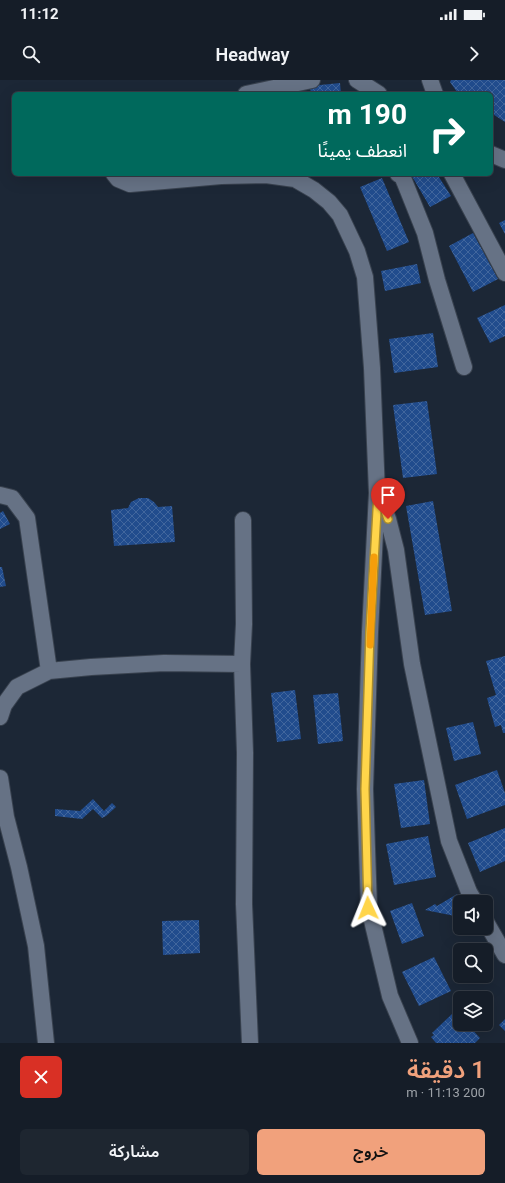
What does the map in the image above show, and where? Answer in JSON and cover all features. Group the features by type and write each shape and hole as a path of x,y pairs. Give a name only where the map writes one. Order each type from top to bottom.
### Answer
{"street":[{"path":"255,92 312,80"},
{"path":"357,80 376,92"},
{"path":"430,80 434,92"},
{"path":"493,155 505,160"},
{"path":"116,176 118,179 130,184 222,176"},
{"path":"286,176 295,179 314,190 329,202 340,215 357,251 365,277 372,368 378,493 370,632 365,789 368,908 390,996 410,1043"},
{"path":"402,176 425,233 437,280 464,368"},
{"path":"453,176 505,273"},
{"path":"378,493 388,519 396,550 412,664 449,841 470,895"},
{"path":"0,495 12,498 27,518 49,672"},
{"path":"243,520 244,624 242,664 245,753 244,904 250,1043"},
{"path":"0,717 4,705 17,687 49,672 91,667 164,663 242,664"},
{"path":"0,778 6,816 36,946 46,1043"},
{"path":"493,934 505,955"}],"building":[{"path":"451,80 505,80 505,122 493,114 493,92 457,92 450,82"},
{"path":"340,83 341,92 311,92 310,86"},
{"path":"411,176 438,176 451,196 430,207"},
{"path":"382,178 409,242 387,251 360,187"},
{"path":"505,220 505,234 499,223"},
{"path":"473,233 498,279 473,292 449,246"},
{"path":"417,264 421,283 385,291 381,271"},
{"path":"505,305 505,336 490,343 477,318"},
{"path":"433,333 438,367 394,373 389,339"},
{"path":"427,401 437,474 403,478 393,405"},
{"path":"139,498 148,498 158,507 172,506 175,542 114,546 111,510 128,508 131,502"},
{"path":"433,501 452,611 425,615 406,506"},
{"path":"3,511 10,524 0,529 0,513"},
{"path":"0,567 2,567 6,586 0,587"},
{"path":"505,656 505,733 503,733 501,725 495,727 487,698 496,695 486,661"},
{"path":"295,690 301,739 277,742 271,693"},
{"path":"338,693 343,741 318,744 313,695"},
{"path":"473,722 481,754 454,761 446,728"},
{"path":"497,770 505,793 505,805 467,819 455,785"},
{"path":"424,780 430,824 401,828 394,784"},
{"path":"93,799 104,811 112,803 116,807 102,818 93,809 82,819 55,816 55,809 80,811"},
{"path":"505,828 505,861 480,872 468,843"},
{"path":"428,836 436,877 394,885 386,844"},
{"path":"453,896 453,916 425,910 435,904 437,906"},
{"path":"412,903 424,936 402,944 390,911"},
{"path":"199,920 200,953 163,955 162,921"},
{"path":"434,957 451,991 419,1006 402,972"},
{"path":"452,1014 453,1031 474,1031 480,1038 475,1043 436,1043 431,1037 434,1035 432,1033"},
{"path":"505,1019 505,1031 499,1025"}],"slow traffic":[{"path":"370,645 374,557"}],"route":[{"path":"368,908 365,789 370,632 378,493 388,519"}]}
